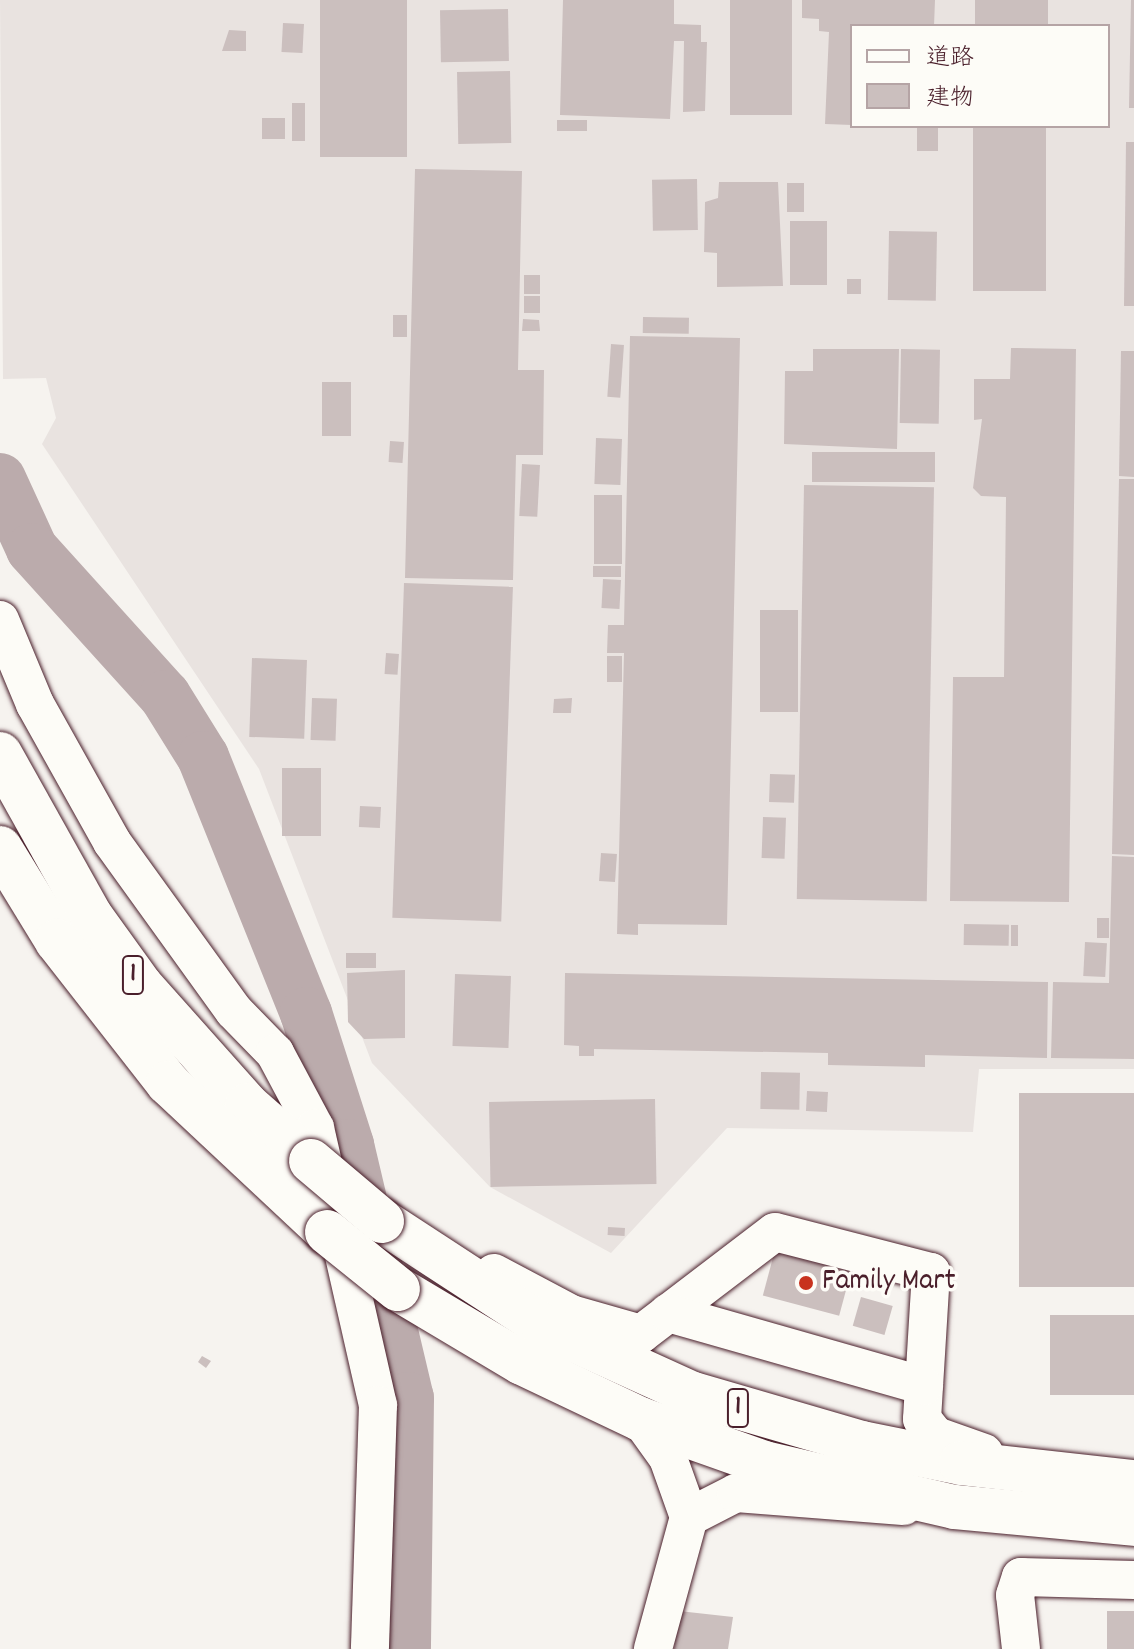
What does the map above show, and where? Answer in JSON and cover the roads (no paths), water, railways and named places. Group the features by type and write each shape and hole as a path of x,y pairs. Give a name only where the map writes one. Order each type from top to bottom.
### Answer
{"highway":[{"name":"1","path":"0,754 90,915 141,986 247,1105 396,1230 543,1326 693,1394 862,1443 1070,1478 1134,1482"},
{"name":"1","path":"0,848 57,941 141,1052 224,1143 398,1289 522,1363 640,1419 764,1463 955,1507 1134,1524"}],"street":[{"path":"0,620 35,704 112,842 234,1011 275,1053 311,1116 378,1405 370,1649"},
{"path":"396,1230 607,1328 641,1334 775,1232 931,1272 922,1419 936,1436 1070,1478"},
{"path":"668,1313 924,1386"},
{"path":"640,1419 668,1458 689,1517 653,1649"},
{"path":"689,1517 736,1493 846,1506 955,1507"},
{"path":"1021,1649 1015,1595 1021,1577 1134,1580"}],"waterway":[{"path":"0,479 32,549 165,696 203,757 306,1013 348,1145 408,1398 405,1649"}],"place":[{"name":"Family Mart","path":"806,1283"}]}
